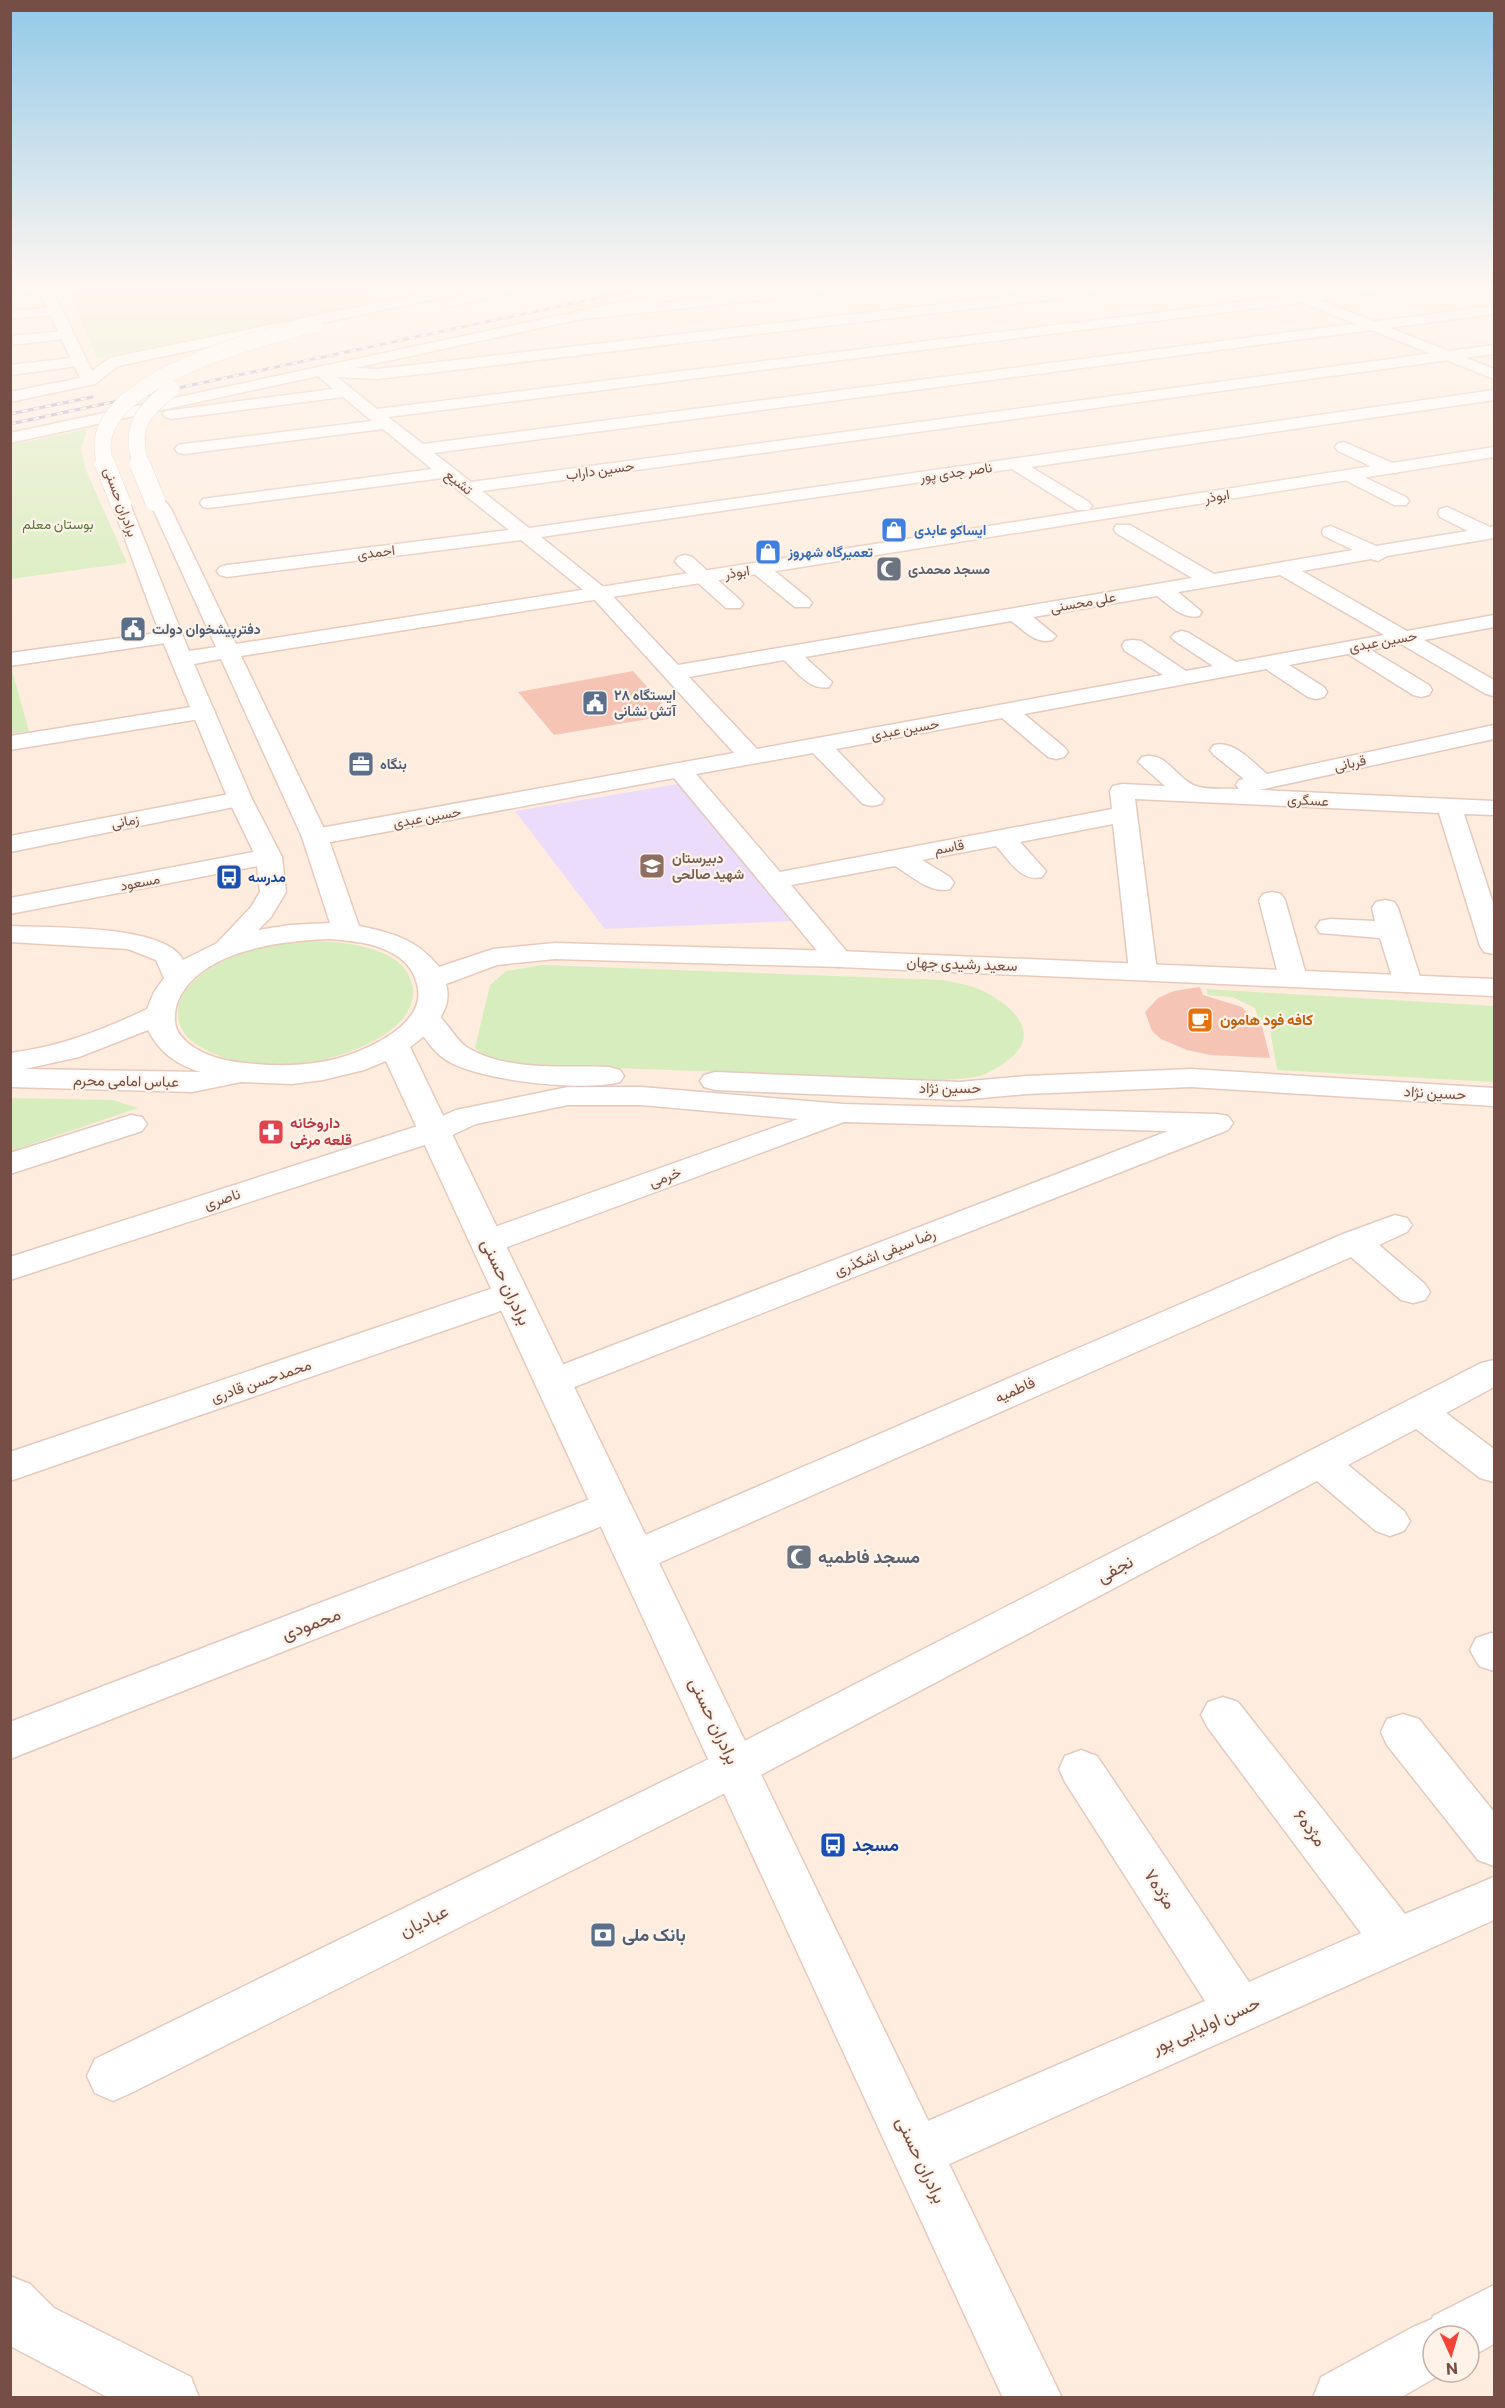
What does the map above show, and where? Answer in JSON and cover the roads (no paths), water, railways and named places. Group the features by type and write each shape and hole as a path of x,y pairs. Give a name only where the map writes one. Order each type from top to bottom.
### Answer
{"street":[{"name":"برادران حسنی","path":"129,399 121,406 103,436 101,452 177,648 231,726 315,837 347,932"},
{"name":"برادران حسنی","path":"158,399 147,408 140,419 135,438 135,454 155,501 162,509 229,652 231,726 240,799 268,857 273,892 262,911 225,949"},
{"path":"10,438 189,399"},
{"path":"171,414 287,399"},
{"name":"تشیع","path":"355,399 599,594 751,757"},
{"path":"184,449 511,399"},
{"path":"687,399 707,412"},
{"path":"418,450 707,412 829,399"},
{"name":"حسین داراب","path":"466,488 800,443 1030,420 1088,404 1124,399"},
{"path":"1138,399 1158,408"},
{"path":"1218,399 1227,404"},
{"path":"1382,399 1426,420"},
{"name":"ناصر جدی پور","path":"525,534 1463,399"},
{"path":"998,402 1030,420"},
{"path":"1088,404 1105,414"},
{"path":"633,422 649,433"},
{"path":"1273,426 1304,441"},
{"path":"587,428 603,438"},
{"path":"778,428 800,443"},
{"path":"545,433 562,444"},
{"path":"1226,433 1252,446"},
{"path":"1059,437 1086,453"},
{"path":"1344,447 1391,469"},
{"name":"ابوذر","path":"10,660 177,648 229,652 1494,452"},
{"path":"963,454 988,468"},
{"path":"1067,456 1094,471"},
{"path":"1015,464 1083,506"},
{"path":"209,503 446,472"},
{"path":"581,473 602,486"},
{"path":"825,474 843,488"},
{"path":"941,474 965,490"},
{"path":"1349,475 1400,501"},
{"path":"739,503 761,519"},
{"path":"1447,513 1491,533"},
{"path":"667,514 684,526"},
{"path":"632,519 653,537"},
{"path":"1123,529 1211,580"},
{"path":"1331,532 1401,568"},
{"name":"علی محسنی","path":"672,673 1491,533"},
{"name":"احمدی","path":"227,571 525,534"},
{"path":"1418,545 1445,560"},
{"path":"1270,552 1290,567 1404,638 1494,689"},
{"path":"685,561 733,604"},
{"path":"1324,561 1353,578"},
{"path":"759,568 802,603"},
{"path":"1110,582 1130,594"},
{"path":"1160,589 1192,612"},
{"path":"1076,604 1105,622"},
{"path":"1442,610 1494,637"},
{"path":"1015,614 1045,636"},
{"path":"855,620 875,638"},
{"name":"حسین عبدی","path":"315,837 1494,621"},
{"path":"961,623 980,638"},
{"path":"789,630 812,649"},
{"path":"905,633 925,647"},
{"path":"1314,635 1422,690"},
{"path":"1182,637 1233,669"},
{"path":"843,643 861,657"},
{"path":"1133,646 1182,678"},
{"path":"788,653 821,682"},
{"path":"1269,662 1316,692"},
{"path":"1006,710 1056,752"},
{"path":"10,743 231,726"},
{"name":"قربانی","path":"1198,794 1493,734"},
{"path":"819,745 872,799"},
{"path":"1222,750 1263,782"},
{"path":"1150,762 1198,794"},
{"path":"680,770 838,958"},
{"name":"عسگری","path":"1123,802 1198,794 1494,808"},
{"name":"زمانی","path":"10,843 240,799"},
{"path":"1123,802 1143,971"},
{"name":"قاسم","path":"773,881 1002,837 1123,802"},
{"path":"1449,807 1486,893 1494,946"},
{"path":"1002,837 1033,871"},
{"path":"899,856 941,883"},
{"name":"مسعود","path":"10,906 268,857"},
{"path":"1272,900 1293,978"},
{"path":"1330,927 1389,919 1408,983"},
{"path":"306,931 347,932 378,938 404,948 423,962 433,979 434,997 426,1017 394,1045 370,1057 311,1073 279,1076 240,1073 205,1065 180,1051 164,1034 159,1014 164,996 178,978 198,962 225,949 274,935 306,931"},
{"path":"10,934 133,941 167,955 178,978"},
{"name":"سعید رشیدی جهان","path":"433,979 493,957 555,951 838,958 1494,987"},
{"name":"عباس امامی محرم","path":"10,1062 27,1061 73,1051 114,1036 159,1014"},
{"name":"حسین نژاد","path":"426,1017 437,1034 458,1054 502,1070 959,1091 1027,1085 1191,1077 1494,1097"},
{"name":"برادران حسنی","path":"394,1045 1033,2397"},
{"name":"عباس امامی محرم","path":"10,1078 175,1083 211,1081 240,1073"},
{"path":"816,1086 843,1113"},
{"name":"ناصری","path":"10,1269 435,1131 467,1117 568,1096 641,1096 843,1113 1217,1122"},
{"name":"خرمی","path":"487,1242 843,1113"},
{"name":"رضا سیفی اشکذری","path":"554,1382 1217,1122"},
{"path":"10,1164 130,1124"},
{"name":"فاطمیه","path":"636,1556 1395,1225"},
{"path":"1355,1242 1413,1292"},
{"name":"محمدحسن قادری","path":"10,1467 483,1305 511,1293"},
{"name":"نجفی","path":"735,1767 1494,1372"},
{"path":"1418,1411 1494,1468"},
{"path":"1319,1462 1390,1521"},
{"name":"محمودی","path":"10,1740 581,1519 611,1505"},
{"name":"مژده۶","path":"1223,1715 1396,1941"},
{"path":"1403,1732 1494,1846"},
{"name":"عبادیان","path":"113,2076 735,1767"},
{"name":"مژده۷","path":"1081,1769 1239,2010"},
{"name":"حسن اولیایی پور","path":"917,2152 1494,1898"},
{"path":"1474,2324 1494,2313"},
{"path":"18,2326 170,2397"},
{"path":"1342,2397 1421,2354"}],"railway":[{"path":"10,414 81,399"},
{"path":"10,424 125,399"}],"place":[{"name":"ایساکو عابدی","path":"894,530"},
{"name":"تعمیرگاه شهروز","path":"768,552"},
{"name":"مسجد محمدی","path":"889,569"},
{"name":"دفترپیشخوان دولت","path":"133,629"},
{"name":"ایستگاه ۲۸ آتش نشانی","path":"595,703"},
{"name":"بنگاه","path":"361,764"},
{"name":"دبیرستان شهید صالحی","path":"652,866"},
{"name":"مدرسه","path":"229,877"},
{"name":"کافه فود هامون","path":"1200,1020"},
{"name":"داروخانه قلعه مرغی","path":"271,1132"},
{"name":"مسجد فاطمیه","path":"799,1557"},
{"name":"مسجد","path":"833,1845"},
{"name":"بانک ملی","path":"603,1935"}],"park label":[{"name":"بوستان معلم","path":"58,524"}]}
